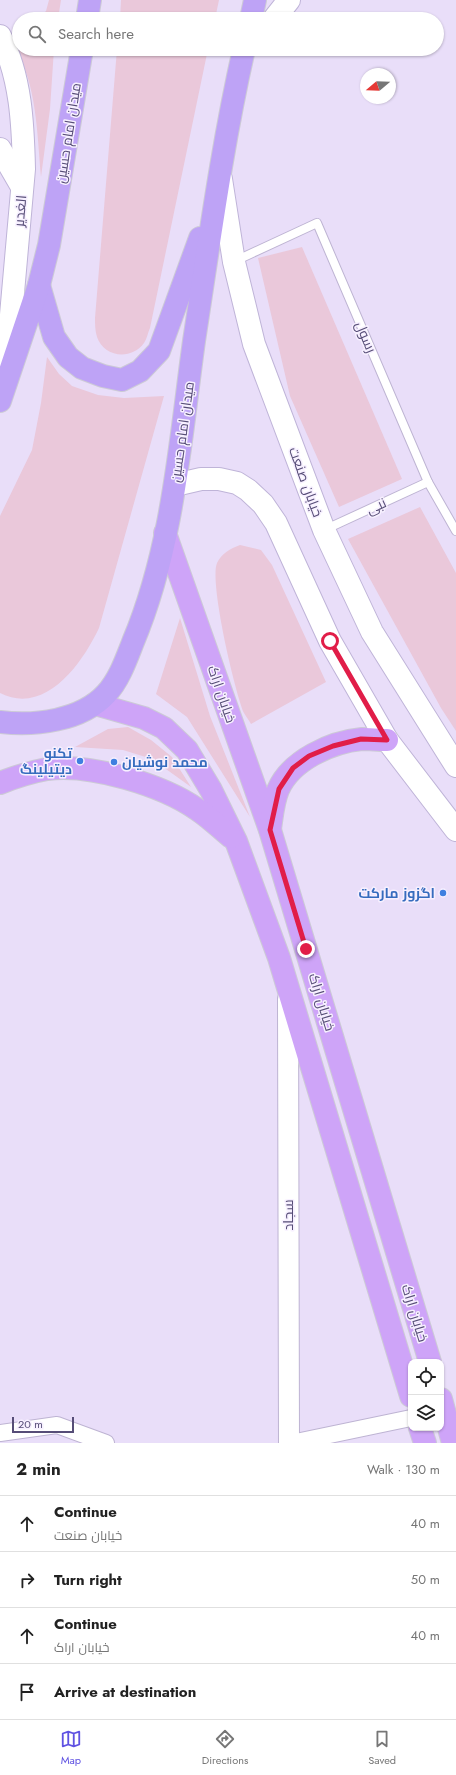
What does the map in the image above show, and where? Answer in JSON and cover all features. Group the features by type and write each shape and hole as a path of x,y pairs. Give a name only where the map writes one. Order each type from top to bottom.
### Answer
{"highway":[{"path":"88,12 90,0"},
{"path":"252,12 255,0"},
{"name":"میدان امام حسین","path":"2,395 39,285 49,245 81,56"},
{"name":"میدان امام حسین","path":"0,722 22,723 51,721 76,713 95,704 113,685 123,667 138,631 153,587 176,485 194,344 216,194 244,56"},
{"path":"39,285 54,337 68,357 82,368 103,376 122,380 140,371 159,351 216,194"},
{"path":"0,731 22,723"}],"main road":[{"path":"280,12 289,0"},
{"name":"الغدیر","path":"0,36 8,55 21,110 24,141 22,187 2,395"},
{"path":"0,149 22,187"},
{"name":"خیابان صنعت","path":"220,172 234,262 254,344 324,530 372,632 456,766"},
{"path":"176,485 201,479 231,481 248,490 263,504 276,523 330,641 387,740 456,830"},
{"name":"خیابان اراک","path":"165,533 270,830 429,1359"},
{"name":"خیابان اراک","path":"95,704 144,718 164,728 187,750 211,790 236,841 279,958 411,1395"},
{"path":"270,830 279,789 293,768 309,756 333,746 361,739 387,740"},
{"path":"0,783 22,775 48,769 76,770 109,774 143,784 172,795 198,810 236,841"},
{"path":"444,1411 453,1443"},
{"path":"421,1431 425,1443"}],"street":[{"name":"سجاد","path":"288,987 290,1443"},
{"path":"290,1443 408,1419"},
{"path":"6,1436 58,1425 106,1443"}],"lane":[{"name":"رسول","path":"234,262 317,223 428,482 456,532"},
{"name":"نبی","path":"324,530 428,482"}],"shaded area":[{"path":"0,0 456,0 456,1443 0,1443"},
{"path":"49,0 61,0 59,12 45,12"},
{"path":"121,0 219,0 216,12 120,12"},
{"path":"20,56 54,56 50,109 41,177 35,109 32,92"},
{"path":"116,56 207,56 150,328 145,341 133,352 126,354 112,353 101,344 97,337 95,320"},
{"path":"302,247 402,479 339,507 290,396 258,258"},
{"path":"47,357 59,374 72,386 98,395 124,398 164,396 99,628 83,657 60,683 47,692 32,698 16,698 0,693 0,516 32,450 41,403"},
{"path":"420,507 456,573 456,731 441,708 348,539"},
{"path":"240,545 261,550 272,565 326,682 251,724 244,713 229,661 220,613 215,574 217,563 221,557"},
{"path":"180,618 210,716 250,817 187,717 156,694"},
{"path":"128,727 151,740 172,757 191,787 152,759 123,750 75,747 108,729"}],"place":[{"name":"تکنو دیتیلینگ","path":"80,761"},
{"name":"محمد نوشیان","path":"114,762"},
{"name":"اگزوز مارکت","path":"443,893"}],"route":[{"path":"306,949 270,830 274,804 279,789 293,768 309,756 333,746 361,739 387,740 330,641"}]}
